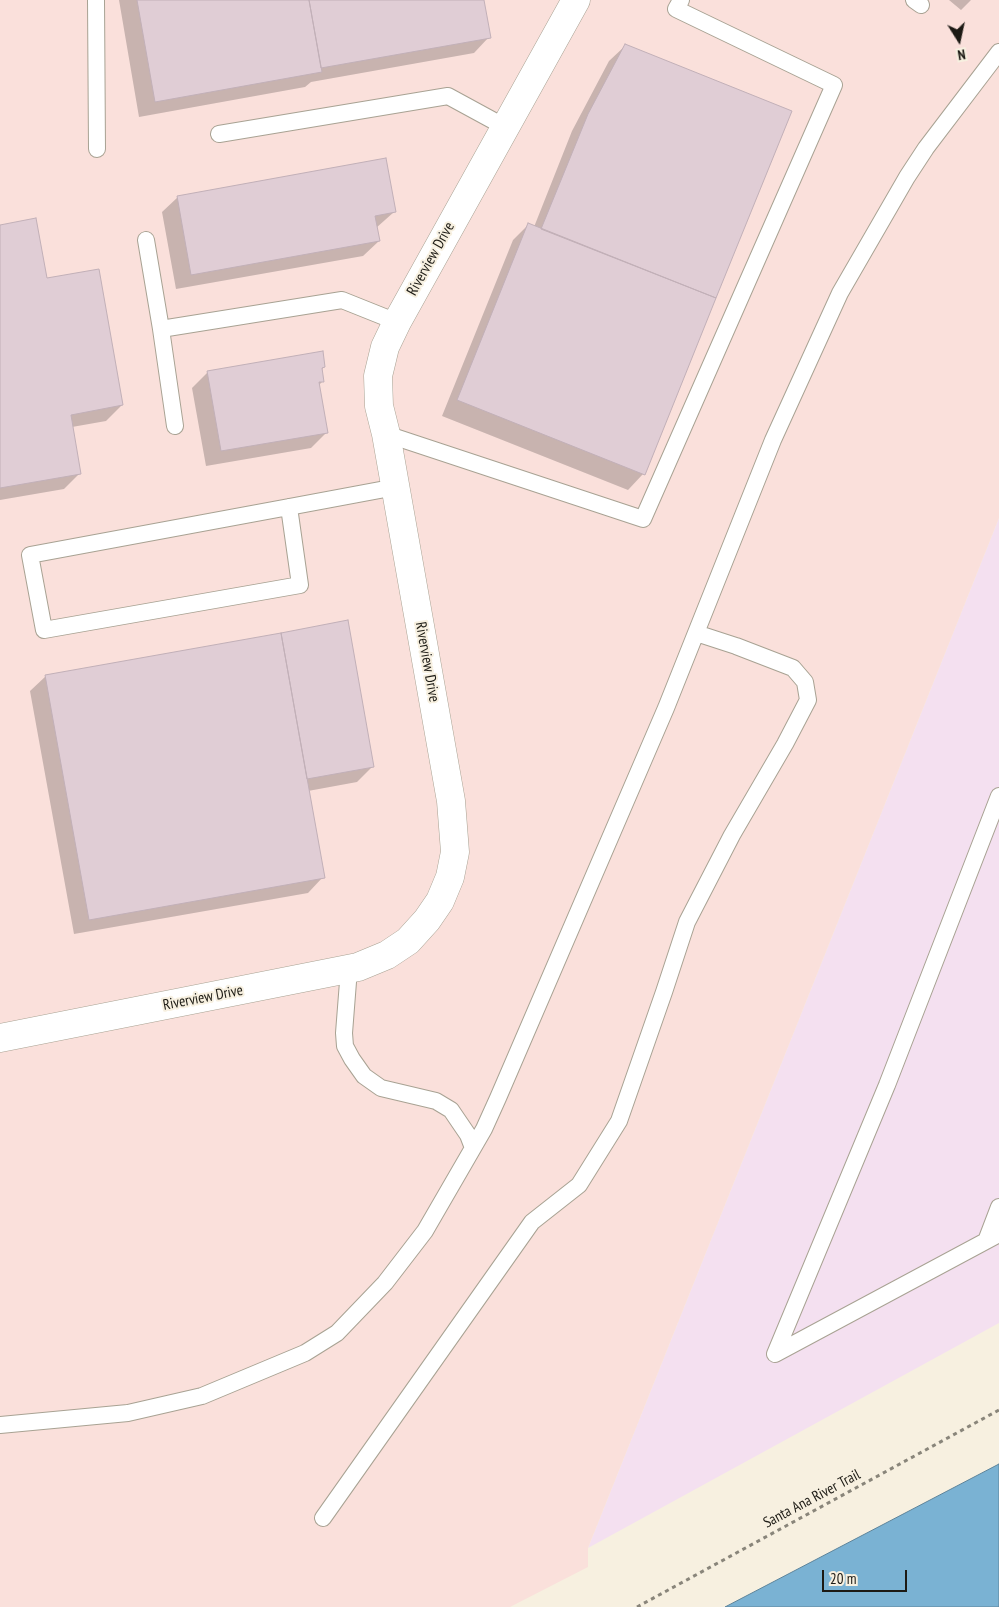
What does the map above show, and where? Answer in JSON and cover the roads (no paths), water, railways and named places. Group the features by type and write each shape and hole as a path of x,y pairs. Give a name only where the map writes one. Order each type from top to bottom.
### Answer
{"street":[{"name":"Riverview Drive","path":"0,1038 349,969 387,955 408,941 427,920 440,901 450,877 454,852 451,801 396,487 386,434 378,406 378,376 385,347 396,322 576,0"}],"lane":[{"path":"96,0 97,149"},
{"path":"386,434 644,519 834,85 676,9 681,0"},
{"path":"0,1425 128,1413 193,1398 250,1378 305,1353 337,1333 391,1276 425,1232 488,1121 666,708 773,440 840,293 907,177 926,148 999,52"},
{"path":"219,134 448,96 505,127"},
{"path":"146,240 175,426"},
{"path":"161,329 342,300 396,322"},
{"path":"289,507 300,585 44,630 30,555 396,487"},
{"path":"322,1518 532,1222 579,1185 619,1121 687,922 732,835 785,744 808,700 805,682 793,668 696,633"},
{"path":"999,796 887,1085 775,1354 992,1238 999,1207"},
{"path":"349,969 344,1033 345,1046 352,1059 364,1076 381,1088 436,1100 450,1110 464,1128 473,1148"}],"water":[{"path":"999,1464 999,1607 725,1607"}]}
